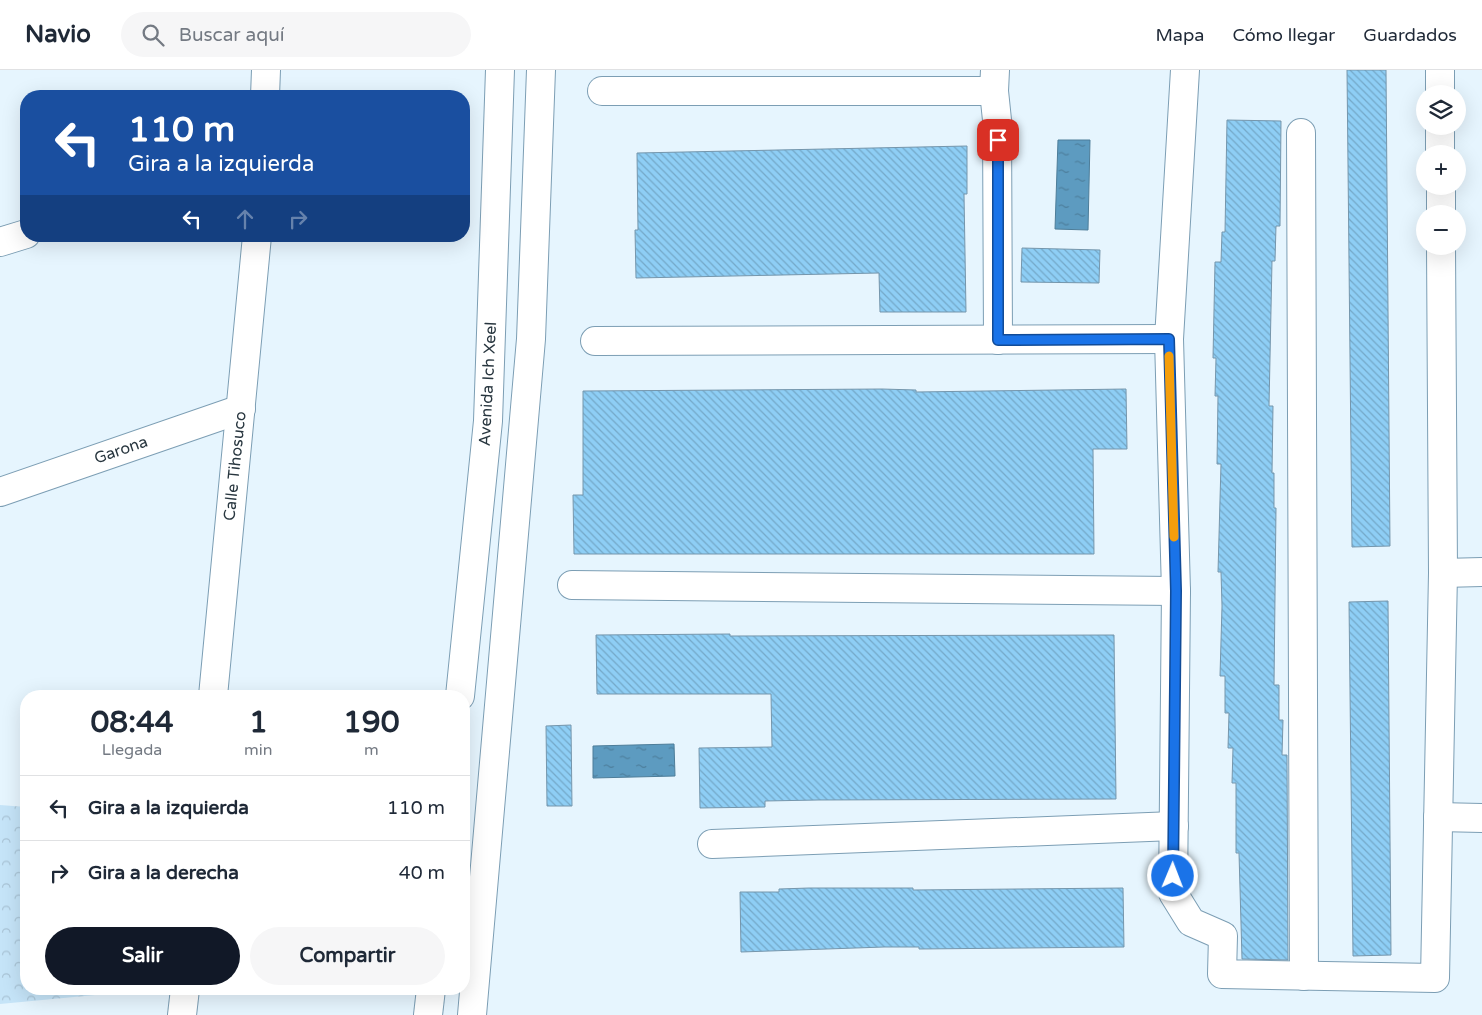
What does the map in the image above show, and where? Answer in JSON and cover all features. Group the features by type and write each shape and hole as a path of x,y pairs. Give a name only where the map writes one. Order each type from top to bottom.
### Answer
{"street":[{"path":"265,90 266,70"},
{"name":"Avenida Ich Xeel","path":"461,690 488,421 500,70"},
{"path":"472,1015 531,338 540,70"},
{"path":"1186,70 1169,339 1176,591 1173,893 1191,922 1223,936 1222,974 1435,978 1443,573 1441,255"},
{"path":"1440,70 1440,85"},
{"path":"602,91 994,80 998,120 998,340"},
{"path":"1301,133 1304,976"},
{"path":"0,242 20,236"},
{"name":"Calle Tihosuco","path":"214,690 256,242"},
{"path":"595,341 1169,339"},
{"name":"Garona","path":"0,492 241,409"},
{"path":"1443,573 1482,572"},
{"path":"572,585 1176,591"},
{"path":"1438,817 1482,818"},
{"path":"712,844 1174,826"},
{"path":"182,1015 184,995"},
{"path":"428,1015 430,995"}],"green space":[{"path":"0,805 20,807 20,995 95,995 0,1004"}],"water":[{"path":"1058,140 1090,140 1088,230 1055,229"},
{"path":"674,744 675,776 593,778 593,746"}],"building":[{"path":"1347,70 1386,70 1390,546 1352,547"},
{"path":"1227,120 1281,121 1280,226 1276,226 1275,261 1272,261 1269,406 1273,406 1272,473 1274,473 1274,508 1276,508 1274,685 1279,685 1279,720 1283,720 1282,755 1287,755 1288,960 1242,959 1239,853 1236,853 1236,783 1232,783 1233,748 1228,748 1229,713 1225,713 1225,676 1220,676 1222,606 1221,572 1218,572 1221,464 1217,464 1218,396 1215,396 1216,358 1213,358 1215,262 1221,262 1222,232 1225,232"},
{"path":"967,146 967,194 964,194 966,312 880,312 879,273 636,278 635,230 638,230 637,153"},
{"path":"1022,248 1100,250 1099,283 1021,282"},
{"path":"1126,389 1127,449 1093,449 1094,554 574,554 573,495 583,495 583,391 916,390 916,392"},
{"path":"1388,601 1391,955 1353,956 1349,602"},
{"path":"730,634 730,636 1114,635 1116,799 765,801 765,807 700,808 699,748 772,747 771,694 597,694 596,635"},
{"path":"571,725 572,806 547,806 546,726"},
{"path":"913,888 913,890 1123,888 1124,947 919,949 919,947 884,947 741,952 740,892 779,892 779,889"}],"slow traffic":[{"path":"1169,356 1174,537"}],"route":[{"path":"998,140 998,340 1169,339 1176,591 1173,876"}]}
